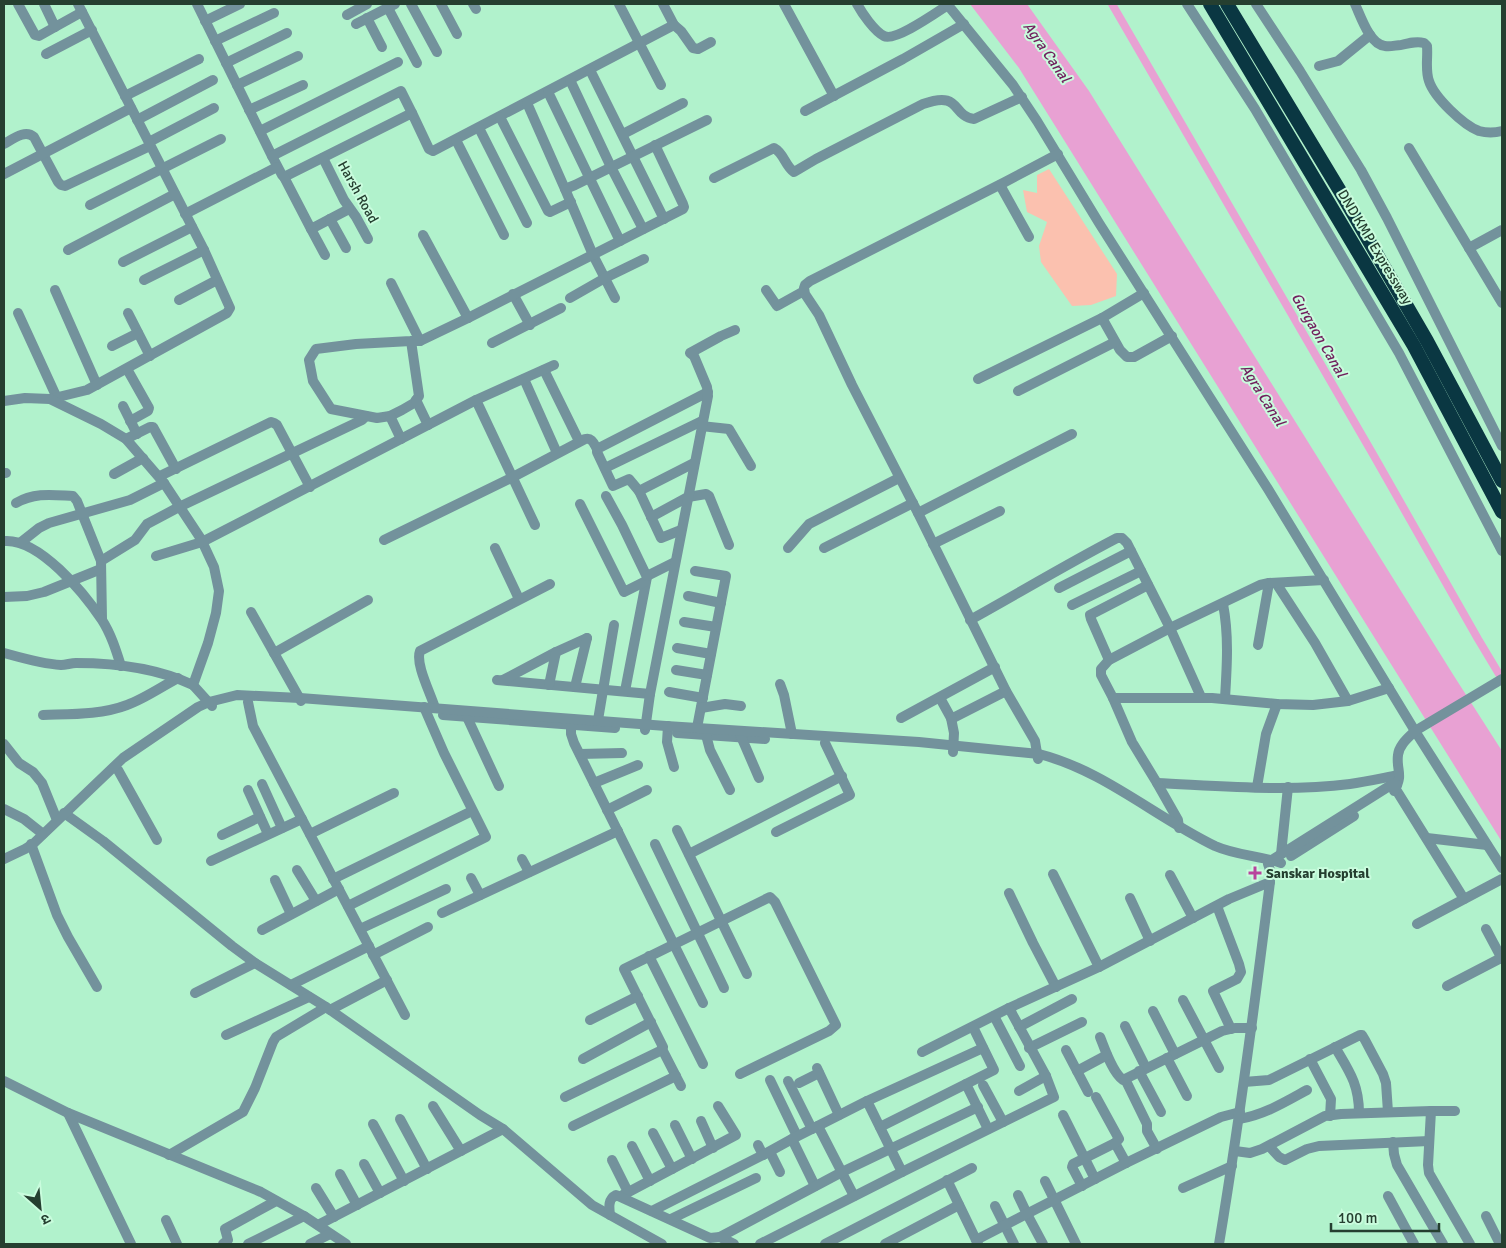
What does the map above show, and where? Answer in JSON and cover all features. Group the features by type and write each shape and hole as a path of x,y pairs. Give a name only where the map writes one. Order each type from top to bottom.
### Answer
{"highway":[{"name":"DND KMP Expressway","path":"1210,4 1414,346 1502,512"},
{"name":"DND KMP Expressway","path":"1227,4 1427,341 1502,481"}],"street":[{"path":"4,401 25,398 53,398 79,393 98,385 229,311 230,304 80,8 55,27 39,36 35,35 18,4"},
{"path":"44,4 55,27"},
{"path":"197,4 277,167 325,255"},
{"path":"205,21 240,4"},
{"path":"347,15 367,4"},
{"path":"411,4 437,52"},
{"path":"441,4 458,34"},
{"path":"619,4 661,85"},
{"path":"663,4 674,25 681,31 693,48 698,49 711,42"},
{"path":"784,4 834,96"},
{"path":"857,4 863,14 885,38 901,34 948,4 1022,97 1099,223 1172,336 1324,580 1389,688 1419,728 1502,868"},
{"path":"1187,4 1255,109 1399,353 1502,551"},
{"path":"1256,4 1361,170 1502,446"},
{"path":"1355,4 1375,42 1384,46 1417,42 1424,43 1427,46 1426,67 1432,89 1456,116 1478,130 1488,132 1502,131"},
{"path":"356,24 392,6 417,63"},
{"path":"215,41 274,13"},
{"path":"367,18 382,47"},
{"path":"805,111 964,24"},
{"path":"272,156 401,91 430,150 434,151 674,25"},
{"path":"46,54 92,30"},
{"path":"226,63 287,32"},
{"path":"1319,66 1338,61 1370,35"},
{"path":"237,85 298,56"},
{"path":"126,96 199,59"},
{"path":"260,131 398,62"},
{"path":"590,70 664,219"},
{"path":"138,120 213,80"},
{"path":"570,80 643,229"},
{"path":"249,110 303,84"},
{"path":"548,92 620,241"},
{"path":"714,178 774,148 781,153 788,168 794,172 915,108 934,100 947,100 967,117 974,119 1022,97"},
{"path":"527,103 615,298"},
{"path":"622,134 682,103"},
{"path":"4,174 132,108"},
{"path":"4,144 22,134 30,134 34,137 58,182 65,186 149,144 214,108"},
{"path":"284,177 412,113"},
{"path":"500,117 548,211 550,212 571,202"},
{"path":"565,189 707,120"},
{"path":"479,128 527,224"},
{"path":"90,205 221,139"},
{"path":"456,140 504,235"},
{"path":"391,283 415,341 419,396 414,403 390,416 377,418 331,409 313,381 309,360 316,348 415,341 468,318 664,219 684,207 655,145"},
{"path":"1409,148 1502,304"},
{"path":"1038,757 1035,741 970,620 819,316 804,291 805,285 810,281 1058,154"},
{"name":"Harsh Road","path":"323,158 349,209 356,217 368,239"},
{"path":"185,214 277,167"},
{"path":"1000,185 1029,237"},
{"path":"68,250 175,194"},
{"path":"311,229 349,209"},
{"path":"330,219 346,248"},
{"path":"123,262 192,227"},
{"path":"1469,248 1502,230"},
{"path":"423,235 468,318"},
{"path":"144,280 204,250"},
{"path":"570,298 644,259"},
{"path":"179,300 218,280"},
{"path":"55,290 98,385"},
{"path":"766,290 777,306 804,291"},
{"path":"978,379 1102,318 1144,293"},
{"path":"514,294 530,325"},
{"path":"492,343 561,308"},
{"path":"18,312 53,398 126,439 162,480 202,542 214,567 219,591 216,613 193,685"},
{"path":"128,313 150,356"},
{"path":"1102,318 1123,354 1130,357 1134,357 1172,336"},
{"path":"645,728 708,392 694,356 690,353 735,330"},
{"path":"112,346 138,333"},
{"path":"1018,391 1115,342"},
{"path":"156,556 202,542 476,400 549,367 579,442"},
{"path":"127,369 149,408 148,411 130,421"},
{"path":"524,379 557,453"},
{"path":"597,450 708,392"},
{"path":"416,400 428,425"},
{"path":"476,400 536,525"},
{"path":"122,406 137,434"},
{"path":"4,597 36,594 71,581 101,565 135,540 147,524 362,420 366,416"},
{"path":"390,416 401,439"},
{"path":"20,543 44,525 130,500 162,480 176,468 271,422 277,426 310,487"},
{"path":"604,468 702,424 730,428 751,466"},
{"path":"126,439 150,427 154,428 176,468"},
{"path":"918,513 1072,434"},
{"path":"384,540 588,438 592,440 613,486 629,479 639,491 661,538 681,530"},
{"path":"114,474 143,458"},
{"path":"639,491 694,463"},
{"path":"788,548 809,524 900,478"},
{"path":"16,503 37,495 48,494 73,496 77,501 101,565 102,619"},
{"path":"651,517 688,497 706,494 709,496 729,544"},
{"path":"606,496 622,524 646,578 625,692"},
{"path":"824,548 913,503"},
{"path":"580,504 624,592 675,562"},
{"path":"933,544 1000,511"},
{"path":"970,620 1038,583 1077,559 1117,538 1122,538 1131,551 1170,628 1201,697"},
{"path":"4,542 20,543 34,549 71,581 102,619 113,639 122,666"},
{"path":"495,548 519,599"},
{"path":"1059,588 1131,551"},
{"path":"695,571 726,576 702,703 700,732 730,790"},
{"path":"1072,605 1141,571"},
{"path":"1178,830 1178,820 1132,742 1100,671 1102,666 1109,660 1170,628 1252,589 1273,583 1324,580"},
{"path":"1258,645 1273,583"},
{"path":"1273,583 1315,644 1348,701"},
{"path":"348,906 486,837 444,753 429,710 418,656 420,651 550,584"},
{"path":"1109,660 1090,620 1090,615 1148,585"},
{"path":"688,596 721,603"},
{"path":"274,653 368,600"},
{"path":"1223,604 1228,643 1225,698"},
{"path":"251,612 301,701"},
{"path":"684,622 716,627"},
{"path":"598,720 614,625"},
{"path":"575,687 587,638 500,680 549,685 650,694"},
{"path":"677,648 711,654"},
{"path":"549,685 556,652"},
{"path":"4,653 34,661 60,665 75,663 122,666 153,671 178,678 193,685 210,704"},
{"path":"901,718 995,667"},
{"path":"676,670 707,675"},
{"path":"43,715 98,712 129,705 178,678"},
{"path":"1396,787 1400,781 1398,755 1404,742 1419,728 1502,679"},
{"path":"780,684 784,696 788,736"},
{"path":"1113,698 1201,697 1277,704 1313,705 1348,701 1389,688"},
{"path":"951,718 1006,690"},
{"path":"669,692 702,703 741,706"},
{"path":"4,867 20,859 123,758 185,715 237,695 645,728 895,744 1063,761 1094,776 1216,852 1275,863 1392,785 1396,787 1464,899"},
{"path":"940,698 954,726 953,749"},
{"path":"4,859 33,847 43,834 118,770 210,704 301,701"},
{"path":"248,702 253,726 405,1015"},
{"path":"1256,787 1266,734 1277,704"},
{"path":"471,715 499,786"},
{"path":"571,722 598,720 645,728"},
{"path":"571,722 572,739 703,1003"},
{"path":"668,729 669,751 674,768"},
{"path":"740,734 760,778"},
{"path":"776,832 849,796 850,793 842,776 831,741"},
{"path":"4,744 18,763 33,772 63,816 103,840 232,946 255,963 328,1009 503,1129 592,1205 662,1244"},
{"path":"580,754 622,753"},
{"path":"594,783 638,765"},
{"path":"118,770 157,840"},
{"path":"1157,782 1288,787 1350,784 1399,775"},
{"path":"689,854 842,776"},
{"path":"262,784 282,828"},
{"path":"1219,1244 1240,1116 1270,882 1288,787"},
{"path":"248,790 268,834"},
{"path":"607,810 647,790"},
{"path":"310,834 394,793"},
{"path":"4,809 24,819 43,834"},
{"path":"333,879 472,811"},
{"path":"222,834 260,817"},
{"path":"211,861 302,819"},
{"path":"677,830 748,974"},
{"path":"442,913 618,831"},
{"path":"1427,838 1487,845"},
{"path":"655,844 724,988"},
{"path":"33,847 57,915 68,938 97,987"},
{"path":"522,859 529,872"},
{"path":"297,870 316,901"},
{"path":"1053,874 1099,967"},
{"path":"1170,875 1193,918"},
{"path":"471,878 480,896"},
{"path":"275,880 291,914"},
{"path":"1417,924 1502,880"},
{"path":"922,1052 1009,1008 1099,967 1217,906 1270,882"},
{"path":"262,930 339,889"},
{"path":"360,929 446,889"},
{"path":"1009,894 1056,987"},
{"path":"573,1126 679,1081 662,1049 663,1044 624,969 768,897 772,898 836,1025 829,1031 740,1074"},
{"path":"1130,898 1150,941"},
{"path":"1217,906 1241,972 1237,978 1213,991 1231,1029"},
{"path":"291,986 428,926"},
{"path":"1447,986 1502,958 1499,944 1486,929"},
{"path":"649,956 703,1064"},
{"path":"195,993 255,963"},
{"path":"169,1155 243,1112 255,1088 273,1042 283,1032 387,980"},
{"path":"590,1020 638,996"},
{"path":"226,1035 309,997"},
{"path":"1019,1027 1072,999"},
{"path":"1183,1000 1219,1068"},
{"path":"760,1244 1054,1097 1046,1076 1009,1008"},
{"path":"1153,1011 1187,1096"},
{"path":"994,1016 1020,1066"},
{"path":"583,1059 651,1022"},
{"path":"1030,1048 1082,1022"},
{"path":"1124,1026 1161,1112"},
{"path":"880,1126 994,1070 972,1027"},
{"path":"1100,1037 1120,1078 1125,1079 1222,1031 1252,1028"},
{"path":"1244,1082 1270,1080 1360,1035 1383,1074 1386,1083 1388,1112"},
{"path":"1335,1046 1354,1081 1359,1099 1359,1113"},
{"path":"652,1211 767,1154 867,1101 983,1048"},
{"path":"566,1097 662,1049"},
{"path":"1066,1050 1119,1139 1073,1164 1072,1167 1082,1186"},
{"path":"1077,1071 1108,1055"},
{"path":"1310,1059 1331,1099 1330,1116"},
{"path":"799,1083 818,1071 839,1115"},
{"path":"1019,1091 1046,1076"},
{"path":"1125,1079 1147,1124 1147,1131 1157,1149"},
{"path":"770,1080 815,1186"},
{"path":"4,1081 68,1113 261,1192 304,1216 346,1244"},
{"path":"788,1081 842,1172 854,1196"},
{"path":"966,1084 988,1129"},
{"path":"983,1085 1002,1122"},
{"path":"947,1180 977,1242 1126,1163 1221,1118 1253,1117 1307,1090"},
{"path":"867,1101 902,1172"},
{"path":"433,1106 461,1151"},
{"path":"610,1215 609,1204 616,1195 624,1194 736,1135 718,1106"},
{"path":"612,1160 624,1194 652,1211 710,1238 720,1237 842,1172 978,1107"},
{"path":"1431,1111 1429,1173 1470,1244"},
{"path":"1235,1151 1250,1153 1269,1146 1318,1120 1330,1116 1359,1113 1455,1111"},
{"path":"68,1113 131,1244"},
{"path":"1063,1115 1095,1179"},
{"path":"400,1119 427,1169"},
{"path":"701,1121 713,1148"},
{"path":"373,1124 404,1181"},
{"path":"675,1125 692,1159"},
{"path":"318,1225 503,1129"},
{"path":"653,1133 672,1170"},
{"path":"1269,1146 1280,1159 1285,1160 1307,1149 1319,1146 1429,1141"},
{"path":"1115,1142 1126,1163"},
{"path":"1393,1142 1397,1165 1443,1244"},
{"path":"758,1145 780,1172"},
{"path":"632,1146 650,1181"},
{"path":"364,1164 380,1193"},
{"path":"1183,1188 1232,1166"},
{"path":"826,1244 972,1168"},
{"path":"340,1174 357,1205"},
{"path":"671,1219 756,1178"},
{"path":"1045,1181 1076,1244"},
{"path":"316,1188 334,1217"},
{"path":"1018,1194 1043,1244"},
{"path":"1388,1196 1414,1244"},
{"path":"224,1244 228,1240 225,1231 227,1227 276,1201"},
{"path":"885,1244 959,1205"},
{"path":"995,1206 1014,1244"},
{"path":"248,1244 304,1216"},
{"path":"1486,1216 1496,1243"},
{"path":"166,1220 177,1244"},
{"path":"310,1244 330,1234"},
{"path":"720,1237 734,1244"}],"shaded area":[{"path":"1049,169 1117,274 1116,296 1091,305 1072,306 1041,262 1039,246 1047,222 1027,212 1023,190 1037,193 1037,175"}],"water":[{"name":"Agra Canal","path":"970,4 1027,4 1089,91 1502,751 1502,842 1019,68"}],"waterway":[{"name":"Gurgaon Canal","path":"1112,4 1502,679"}],"place":[{"name":"Sanskar Hospital","path":"1255,873"}]}
